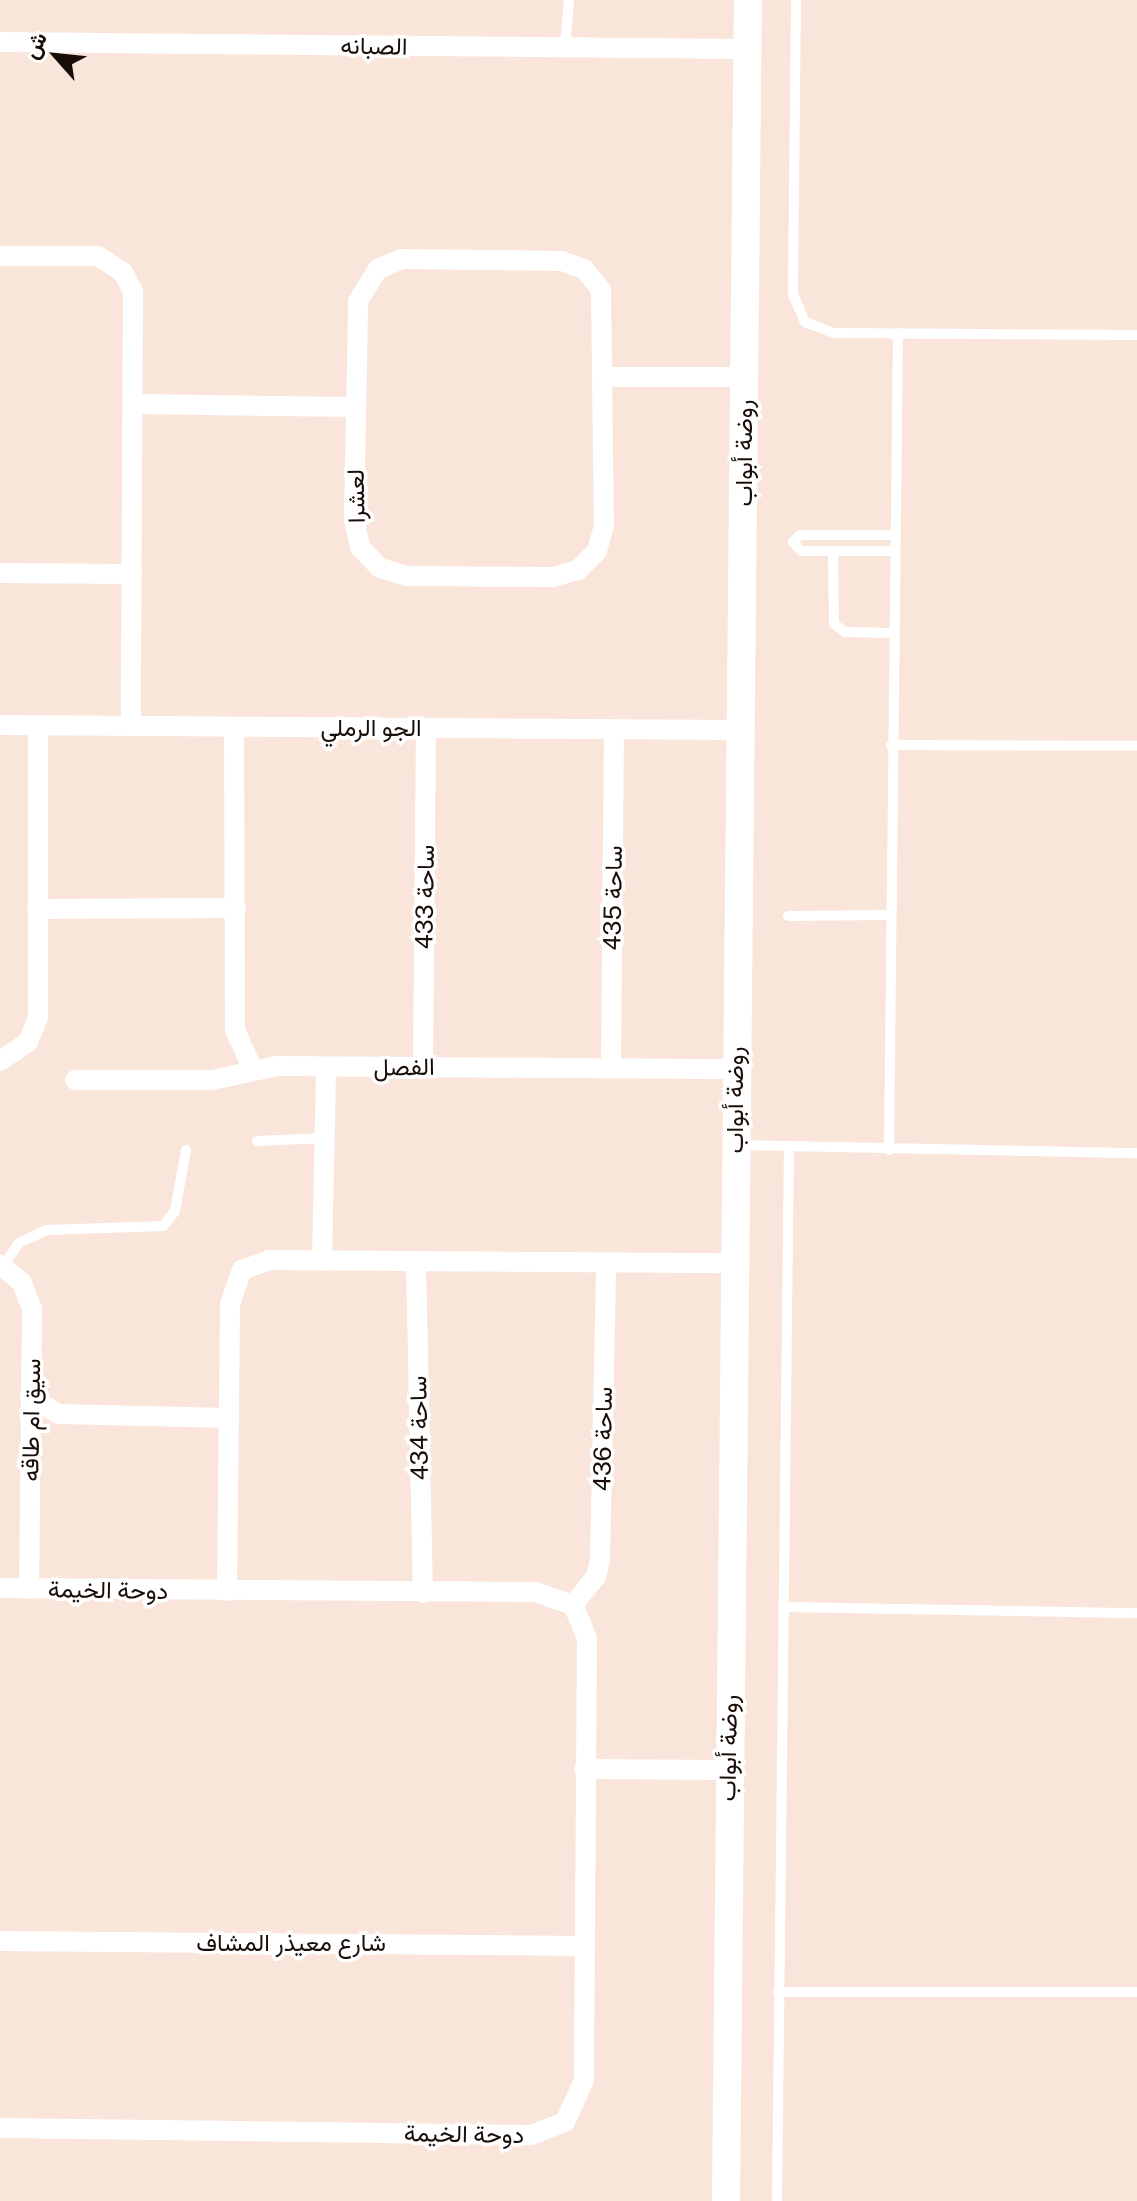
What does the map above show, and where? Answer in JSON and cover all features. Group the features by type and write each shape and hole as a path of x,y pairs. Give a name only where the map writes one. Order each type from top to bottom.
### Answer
{"street":[{"name":"روضة أبواب","path":"726,2201 728,1770 736,1263 734,1069 743,730 748,0"},
{"name":"الصبانه","path":"0,42 748,49"},
{"path":"0,256 89,254 123,272 135,302 131,726"},
{"name":"لعشرا","path":"401,259 574,264 594,279 604,303 604,377 602,539 589,562 566,575 407,576 380,568 356,533 358,301 378,269 401,259"},
{"path":"604,377 745,377"},
{"path":"134,404 356,407"},
{"path":"0,573 132,574"},
{"name":"الجو الرملي","path":"0,725 743,730"},
{"path":"0,1061 35,1030 38,726"},
{"path":"234,727 235,1030 253,1070"},
{"name":"ساحة 433","path":"423,1066 426,728"},
{"name":"ساحة 435","path":"611,1067 614,730"},
{"path":"37,909 236,908"},
{"name":"الفصل","path":"75,1080 212,1080 253,1070 423,1066 734,1069"},
{"path":"322,1261 326,1068"},
{"path":"227,1591 230,1295 237,1277 269,1260 736,1263"},
{"name":"ساحة 434","path":"416,1262 423,1593"},
{"name":"ساحة 436","path":"573,1605 596,1577 600,1559 606,1264"},
{"name":"سيق ام طاقه","path":"1,1265 22,1283 32,1309 29,1589"},
{"path":"30,1397 58,1414 229,1418"},
{"path":"30,1437 58,1414"},
{"name":"دوحة الخيمة","path":"0,1588 535,1592 573,1605 587,1638 583,2090 572,2115 549,2131 0,2128"},
{"path":"584,1769 728,1770"},
{"name":"شارع معيذر المشاف","path":"0,1941 583,1946"}],"lane":[{"path":"565,47 569,0"},
{"path":"796,0 794,304 805,322 824,332 1137,335"},
{"path":"889,1150 892,633 898,333"},
{"path":"894,535 800,535 793,542 801,551 894,551"},
{"path":"833,551 834,624 845,632 892,633"},
{"path":"891,745 1137,746"},
{"path":"788,916 890,915"},
{"path":"257,1141 325,1138"},
{"path":"734,1145 1137,1153"},
{"path":"777,2201 789,1148"},
{"path":"1,1265 19,1243 47,1230 163,1226 175,1211 186,1150"},
{"path":"783,1607 1137,1613"},
{"path":"778,1992 1137,1992"}]}
